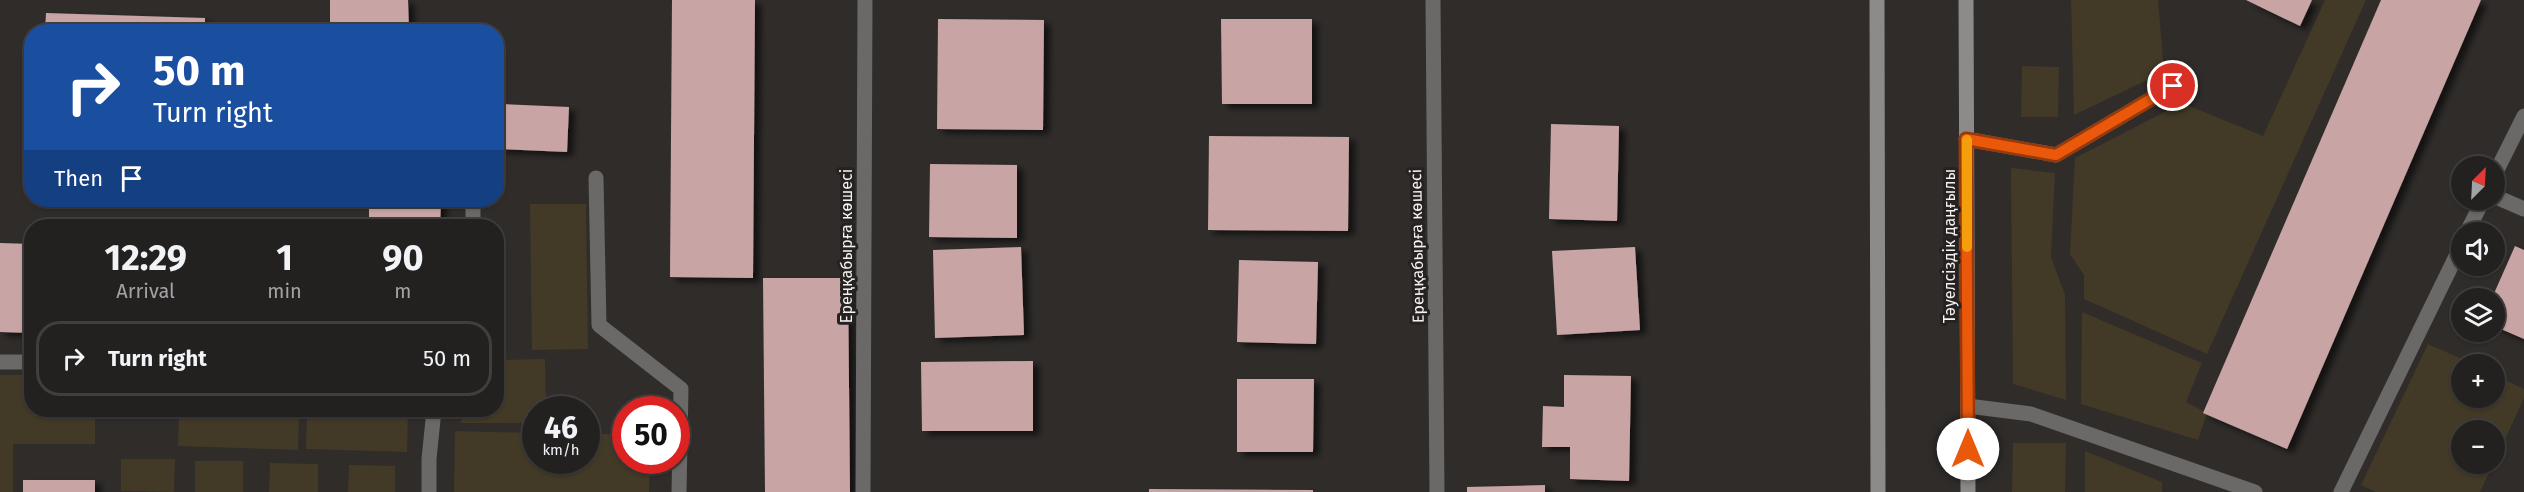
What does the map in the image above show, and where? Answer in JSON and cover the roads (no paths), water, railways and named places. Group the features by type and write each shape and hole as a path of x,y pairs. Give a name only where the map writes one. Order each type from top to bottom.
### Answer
{"main road":[{"path":"1877,0 1878,492"},
{"name":"Тәуелсіздік даңғылы","path":"1966,0 1968,492"}],"street":[{"name":"Ереңқабырға көшесі","path":"863,492 865,0"},
{"name":"Ереңқабырға көшесі","path":"1433,0 1437,492"},
{"path":"1966,139 2056,155 2173,86"},
{"path":"2504,156 2524,116"},
{"path":"596,178 599,325 681,389 679,492"},
{"path":"2505,201 2524,209"},
{"path":"2341,492 2451,267"},
{"path":"0,362 24,362"},
{"path":"1968,406 2031,414 2255,492"},
{"path":"429,492 434,417"}]}
